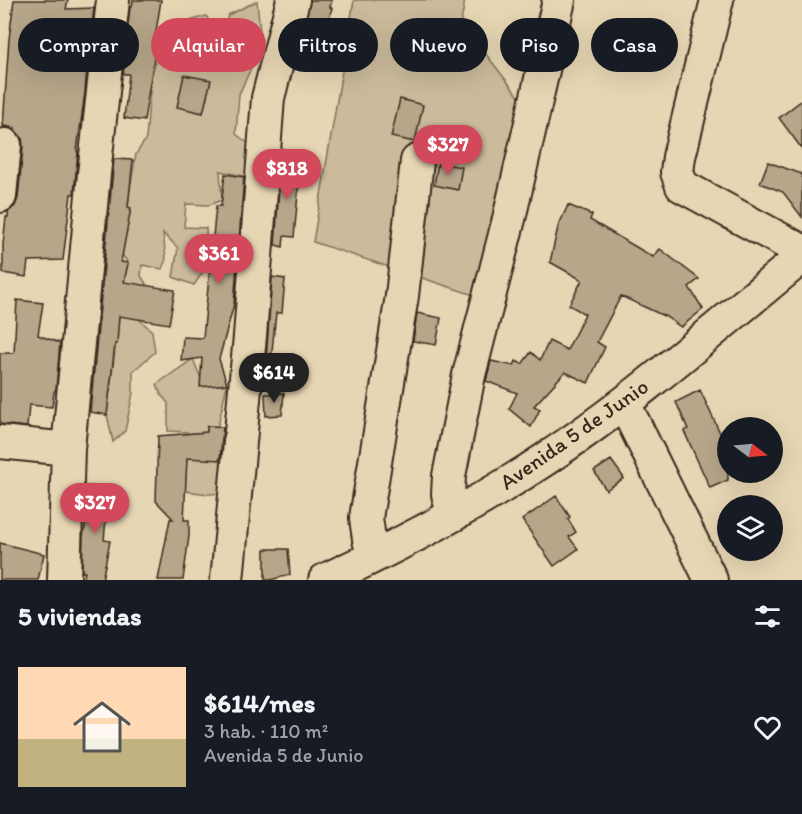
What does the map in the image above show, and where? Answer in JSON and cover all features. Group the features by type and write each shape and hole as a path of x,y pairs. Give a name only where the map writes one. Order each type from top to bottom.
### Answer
{"street":[{"path":"64,580 68,449 113,0"},
{"path":"227,580 250,336 268,98 293,0"},
{"path":"453,515 448,494 449,476 469,375 509,219 559,0"},
{"path":"717,0 678,157 677,172 682,186 802,251"},
{"path":"0,196 5,145"},
{"path":"373,557 366,518 402,296 417,161"},
{"name":"Avenida 5 de Junio","path":"324,580 453,515 544,460 624,403 802,257"},
{"path":"624,403 711,580"},
{"path":"0,442 68,449"}],"shaded area":[{"path":"354,0 465,0 462,18 390,18 390,72 488,72 488,57 540,124 498,303 313,242 342,72 378,72 378,18 351,18"},
{"path":"257,1 259,18 227,18 228,15"},
{"path":"153,72 249,72 239,94 236,134 254,148 248,177 220,171 222,200 209,205 186,204 184,227 206,228 208,264 194,285 173,277 178,248 163,233 166,259 162,269 142,265 141,276 149,288 137,317 152,331 155,352 133,371 133,393 125,431 113,442 107,415 122,292 128,263 121,253 127,230 129,195 136,154 146,139"},
{"path":"193,359 204,386 227,384 218,426 207,426 205,458 232,460 224,493 185,491 187,432 168,431 168,403 161,395 157,384"}],"building":[{"path":"14,0 68,0 66,9 94,8 93,18 18,18 18,72 87,72 74,194 71,194 63,260 28,261 26,277 3,273 6,217 18,198 23,147 22,138 15,128 3,126"},
{"path":"133,0 161,0 158,18 151,18 152,72 144,121 124,118 129,74 123,74 123,72 139,72 139,18 129,18 130,7 132,7"},
{"path":"310,0 332,0 329,18 306,18"},
{"path":"184,75 211,80 203,113 177,107"},
{"path":"400,99 423,105 415,142 391,137"},
{"path":"802,100 802,149 779,118"},
{"path":"114,159 133,160 128,207 131,208 121,262 128,263 124,282 175,290 169,324 119,316 107,415 90,412"},
{"path":"281,160 301,162 294,237 284,236 283,247 275,245"},
{"path":"768,162 802,174 802,217 783,192 760,183"},
{"path":"438,163 462,167 458,190 434,185"},
{"path":"225,174 244,177 234,304 219,359 227,384 200,387 202,358 181,361 183,337 203,338 216,206 221,206"},
{"path":"568,205 592,215 590,220 653,257 660,249 699,279 689,287 703,309 681,327 666,317 621,296 597,342 605,347 588,383 565,372 534,406 540,409 531,427 509,409 517,393 486,381 491,361 514,366 516,361 522,364 531,352 540,360 549,341 567,350 585,314 569,305 582,280 550,262 558,227"},
{"path":"272,277 285,279 282,313 276,313 271,360 266,360"},
{"path":"17,300 43,303 38,335 60,343 52,407 29,405 27,427 0,424 0,353 14,353"},
{"path":"417,313 441,318 436,345 413,341"},
{"path":"700,390 717,426 717,483 721,483 710,488 684,431 688,429 676,402"},
{"path":"284,393 282,415 266,416 265,394"},
{"path":"207,426 223,427 220,460 187,458 184,520 189,520 189,536 183,580 158,580 170,519 173,519 156,501 158,436 207,432"},
{"path":"611,460 624,478 606,490 594,471"},
{"path":"87,486 109,488 104,540 110,541 102,580 83,580 85,572 82,572 83,536 87,518 84,518"},
{"path":"556,496 570,517 568,519 576,532 569,537 578,549 554,566 522,520"},
{"path":"0,543 44,554 38,580 0,580"},
{"path":"265,549 288,549 290,575 265,580"}]}
